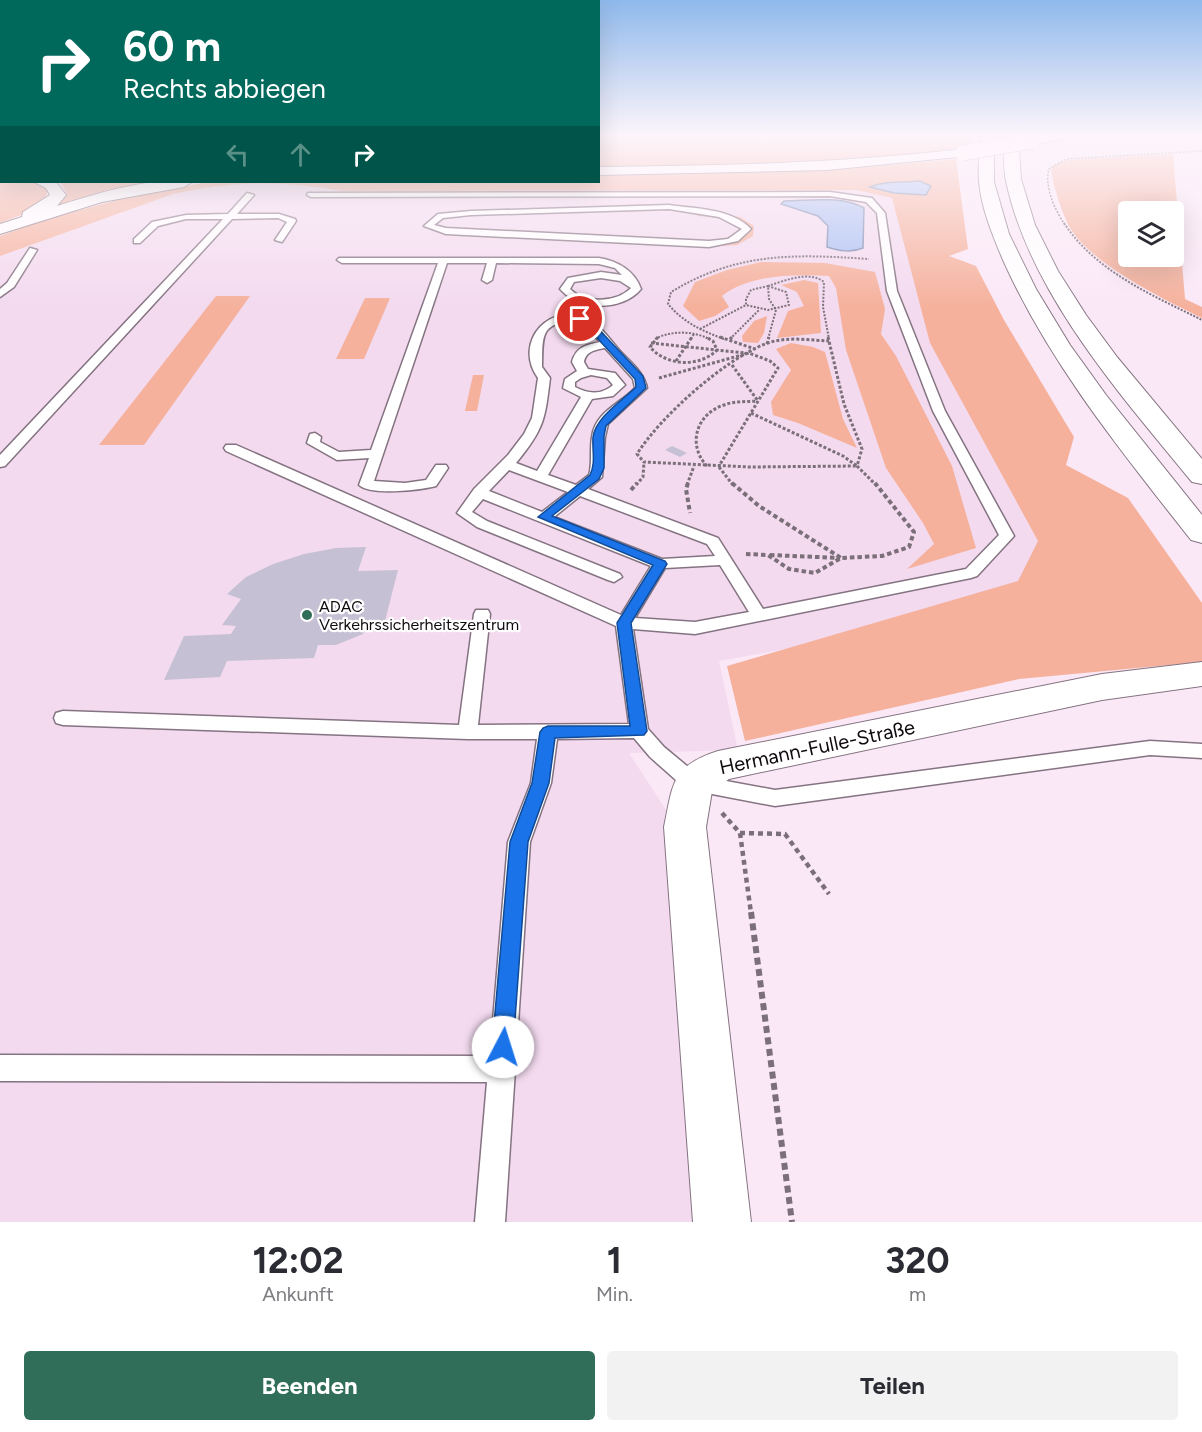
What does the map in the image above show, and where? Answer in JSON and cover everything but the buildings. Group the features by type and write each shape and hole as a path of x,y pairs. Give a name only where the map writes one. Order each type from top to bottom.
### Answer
{"main road":[{"path":"0,228 41,210 54,201 57,193"},
{"path":"0,228 99,198 125,193"},
{"path":"989,193 1010,259 1030,298 1106,412 1202,534"},
{"path":"1017,193 1026,221 1044,261 1066,300 1101,349 1202,477"},
{"name":"Hermann-Fulle-Straße","path":"693,783 718,766 1102,687 1202,674"},
{"path":"693,783 685,827 722,1222"}],"lane":[{"path":"231,448 624,623 695,628 971,573 1007,536 939,411 892,291 880,213 869,200 830,194 670,201 441,216 428,226 446,231 710,244 731,242 741,238 747,229 740,221 670,201 379,200 311,195"},
{"path":"0,463 250,195"},
{"path":"136,241 155,224 186,217 279,216 292,221 279,240"},
{"path":"0,294 11,285 33,250"},
{"path":"342,260 615,263 626,272 630,281"},
{"path":"356,502 366,485 443,261"},
{"path":"487,280 492,261"},
{"path":"566,284 571,280 590,275 612,275 635,285 633,294 606,301 573,297 565,289 566,284 570,273 579,261"},
{"path":"544,517 595,477 599,468 599,436 602,425 641,388 639,378 589,324 580,319 566,318 549,323 540,333 536,367 544,378 537,423 507,464 479,492 464,513 482,524 614,577"},
{"path":"584,373 578,362 580,354 588,348 608,344"},
{"path":"568,384 572,378 584,373 610,375 633,372"},
{"path":"568,384 573,391 588,395 612,392 617,388 618,381 610,375"},
{"path":"543,386 568,384"},
{"path":"612,392 629,400"},
{"path":"540,477 588,395"},
{"path":"315,437 313,443 337,456 375,454"},
{"path":"507,464 713,541 759,615"},
{"path":"366,485 405,487 431,483 441,468"},
{"path":"479,492 660,564 725,560"},
{"path":"660,564 624,623 639,731 657,752 693,783 775,798 1150,748 1202,751"},
{"path":"468,732 482,614"},
{"path":"63,718 468,732 639,731"},
{"path":"490,1222 519,842 541,783 548,732"},
{"path":"0,1068 501,1069"}],"path":[{"path":"1051,193 1057,214 1074,239 1090,254 1137,286 1202,320"},
{"path":"755,349 700,329 675,313 669,304 671,292 687,281 727,264 778,256 887,260"},
{"path":"746,306 746,299 751,290 797,278 819,278 824,282 823,307 829,341 844,404 862,449 857,466"},
{"path":"700,329 746,306 759,310 776,310 789,305 786,292 768,286"},
{"path":"767,344 776,310 769,299 768,286"},
{"path":"730,339 759,310"},
{"path":"650,343 655,338 672,333 695,334 712,340 717,345 717,350"},
{"path":"676,361 695,334"},
{"path":"615,505 644,477 644,462 637,454 642,443 692,396 732,365 755,349 767,344 788,340 829,341"},
{"path":"650,343 749,353 771,360 778,368 719,467"},
{"path":"650,343 652,352 676,361 688,362 708,358 717,350"},
{"path":"640,384 749,353"},
{"path":"680,371 688,362"},
{"path":"732,365 758,401"},
{"path":"707,466 697,453 695,437 702,421 714,409 732,403 758,401"},
{"path":"725,560 746,554 841,558 882,556 909,547 914,532 870,477 857,466 843,456 751,413"},
{"path":"644,462 719,467 857,466"},
{"path":"694,466 686,489 695,534"},
{"path":"719,467 736,489 841,558"},
{"path":"768,555 789,569 815,573 841,558"},
{"path":"693,783 740,833 792,1222"},
{"path":"740,833 785,834 829,894"}],"shaded area":[{"path":"0,193 47,193 44,201 26,213 0,223"},
{"path":"65,193 121,193 50,209 62,200"},
{"path":"148,193 178,193 0,256 0,236 47,219"},
{"path":"166,193 877,193 899,197 1077,572 1039,604 719,661 738,750 629,753 670,816 707,1222 0,1222 0,254"},
{"path":"870,193 961,193 968,249 949,256 976,266 1004,320 1074,437 1066,465 1128,498 1202,603 1202,662 1019,679 745,741 727,666 1018,581 1038,541 930,343 892,198"},
{"path":"1056,193 1176,193 1177,201 1118,201 1118,267 1182,267 1185,299 1202,307 1202,318 1114,269 1097,257 1072,231"},
{"path":"698,210 740,217 754,226 753,236 737,245 704,247 486,237 489,231 705,241 726,238 738,232 738,227 729,221 697,216"},
{"path":"761,262 825,263 875,272 885,309 881,334 896,356 952,466 976,548 907,569 934,544 923,523 886,468 846,350 836,288 829,276 773,277 745,283 722,296 729,307 715,316 699,321 683,306 695,282 727,270"},
{"path":"804,280 818,283 821,333 777,338 788,311 804,306 797,292 781,285"},
{"path":"216,296 250,296 144,445 99,445"},
{"path":"365,298 390,298 364,359 336,359"},
{"path":"767,316 764,333 758,343 743,342 742,336 754,321"},
{"path":"791,343 825,352 843,419 857,448 773,415 771,402 791,370 776,349"},
{"path":"473,375 484,375 477,411 465,411"}],"water":[{"path":"894,193 927,193 926,195"},
{"path":"836,200 864,208 863,248 845,251 827,247 828,226 818,216 781,204 784,201"}],"place":[{"name":"ADAC Verkehrssicherheitszentrum","path":"307,615"}],"route":[{"path":"503,1047 519,842 541,783 548,732 639,731 624,623 660,564 544,517 595,477 599,468 599,436 602,425 641,388 639,378 589,324 580,319"}]}
